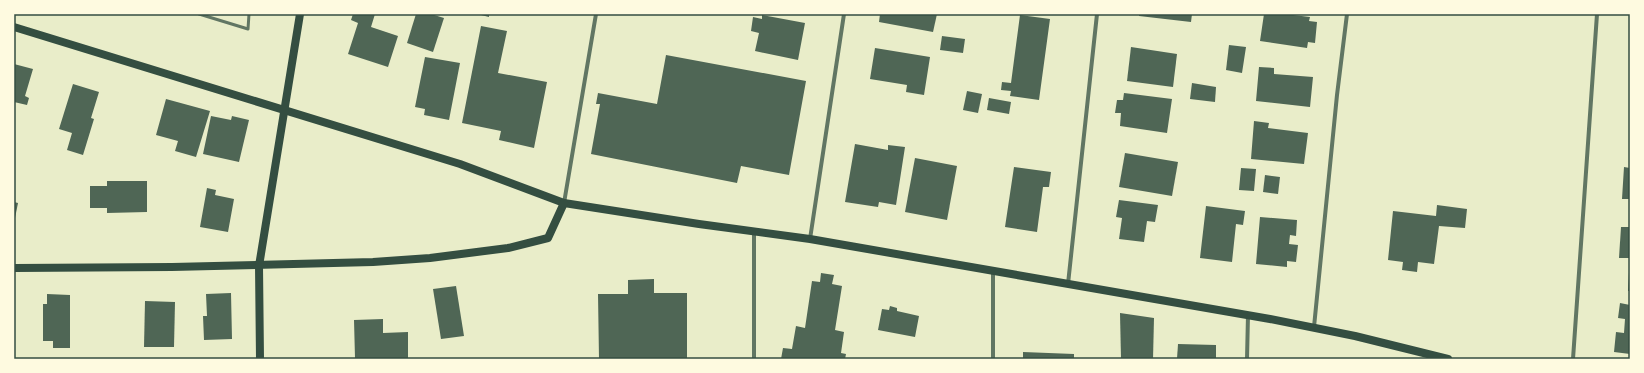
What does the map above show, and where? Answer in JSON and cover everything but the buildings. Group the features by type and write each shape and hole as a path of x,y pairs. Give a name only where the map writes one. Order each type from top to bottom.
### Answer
{"main road":[{"path":"260,359 259,266 300,14"},
{"path":"14,27 460,164 564,203 810,239 1248,315 1314,327 1448,359"},
{"path":"14,268 259,266 373,262 430,258 508,248 548,238 564,203"}],"street":[{"path":"564,203 596,14"},
{"path":"810,239 844,14"},
{"path":"1068,284 1097,14"},
{"path":"1314,327 1337,95 1347,14"},
{"path":"1573,359 1597,14"},
{"path":"754,232 754,359"},
{"path":"993,271 993,359"},
{"path":"1248,315 1248,359"}],"lane":[{"path":"199,14 248,29 249,14"}]}
